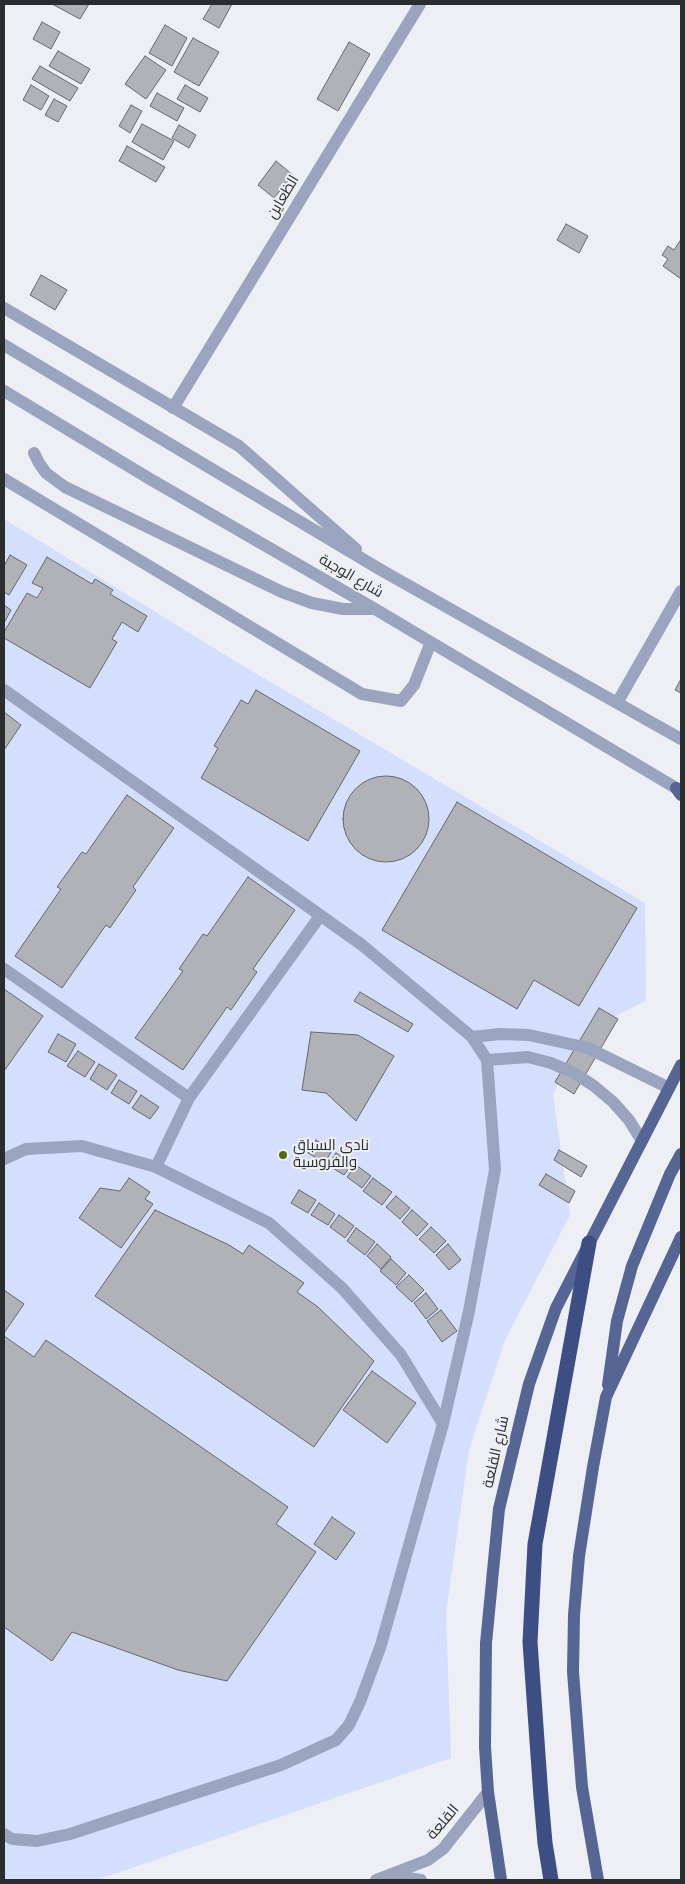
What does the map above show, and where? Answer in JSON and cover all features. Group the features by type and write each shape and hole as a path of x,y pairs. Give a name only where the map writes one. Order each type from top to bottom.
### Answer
{"highway":[{"path":"551,1880 545,1843 530,1642 535,1544 589,1243"}],"main road":[{"name":"شارع القلعة","path":"500,1880 488,1792 485,1747 486,1643 500,1509 529,1384 556,1308 681,1064"},
{"path":"598,1880 582,1787 573,1672 574,1615 579,1556 606,1397 616,1321 632,1266 670,1174 681,1154"},
{"path":"606,1397 681,1237"}],"street":[{"name":"الظعاين","path":"174,408 420,4"},
{"name":"شارع الوجبة","path":"4,308 238,446 381,570"},
{"name":"شارع الوجبة","path":"4,345 381,570 681,738"},
{"name":"شارع الوجبة","path":"4,391 150,479 431,642 679,791"},
{"path":"34,453 46,473 64,487 282,592 312,603 343,609 375,609"},
{"path":"4,479 362,694 401,701 414,685 431,642"},
{"path":"617,703 681,591"},
{"path":"4,690 362,945 472,1037 487,1060 495,1170 469,1311 443,1424 380,1644 360,1702 349,1725 336,1740 281,1765 70,1834 37,1841 12,1839 4,1834"},
{"path":"156,1167 189,1098 320,916"},
{"path":"4,969 189,1098"},
{"path":"472,1037 500,1034 529,1035 588,1048 669,1088"},
{"path":"487,1060 528,1057 551,1063 574,1073 594,1086 613,1102 629,1120 642,1141"},
{"path":"4,1159 26,1149 82,1146 156,1167 269,1223 342,1288 401,1355 443,1424"},
{"name":"القلعة","path":"376,1880 428,1860 443,1850 488,1792"},
{"name":"القلعة","path":"389,1875 421,1880"}],"shaded area":[{"name":"نادي السباق والفروسية","path":"4,519 240,664 645,903 646,1001 593,1027 553,1094 570,1215 505,1340 469,1450 446,1613 451,1758 97,1880 4,1880"}],"building":[{"path":"52,4 89,4 80,19"},
{"path":"212,4 232,4 219,28 203,19"},
{"path":"42,22 60,32 51,49 33,39"},
{"path":"165,25 187,38 172,66 149,53"},
{"path":"193,38 219,52 199,86 174,72"},
{"path":"349,42 370,54 338,111 317,99"},
{"path":"58,51 90,69 81,84 49,66"},
{"path":"145,56 166,70 146,99 125,84"},
{"path":"40,66 78,88 70,101 32,79"},
{"path":"31,85 49,96 41,110 23,100"},
{"path":"185,85 208,98 200,112 177,99"},
{"path":"157,93 184,108 177,121 150,106"},
{"path":"54,99 67,106 58,122 45,115"},
{"path":"131,105 142,111 130,133 119,126"},
{"path":"142,124 174,141 163,160 132,142"},
{"path":"179,125 196,135 189,148 172,138"},
{"path":"127,146 165,167 156,182 119,161"},
{"path":"276,161 293,175 274,198 258,185"},
{"path":"566,224 588,236 579,253 557,240"},
{"path":"680,241 681,279 663,266 668,259 662,255 668,246 674,250"},
{"path":"41,275 67,290 55,310 30,295"},
{"path":"10,555 27,565 9,595 4,592 4,566"},
{"path":"47,557 92,584 95,579 113,590 110,594 147,616 138,632 122,622 112,639 117,642 90,688 4,638 4,632 27,593 37,598 43,588 32,583"},
{"path":"4,605 11,610 4,623"},
{"path":"681,679 681,693 675,690"},
{"path":"256,690 360,751 308,841 201,778 218,748 214,746 241,700 248,704"},
{"path":"4,712 21,725 4,750"},
{"path":"386,776 402,779 410,783 422,795 426,803 429,819 426,835 422,843 410,855 402,859 386,862 370,859 362,855 350,843 346,835 343,819 346,803 350,795 362,783 370,779"},
{"path":"127,795 174,828 133,887 136,890 110,928 106,925 62,988 15,956 61,889 57,887 82,852 86,854"},
{"path":"457,802 637,908 579,1006 534,980 517,1009 382,930"},
{"path":"248,877 295,910 253,969 257,972 231,1010 227,1007 183,1070 135,1038 183,971 179,969 203,934 207,936"},
{"path":"4,989 43,1016 4,1071"},
{"path":"360,992 413,1024 408,1032 354,1001"},
{"path":"599,1008 618,1019 574,1094 555,1082"},
{"path":"311,1032 358,1035 394,1056 356,1121 326,1093 302,1090"},
{"path":"58,1034 76,1044 66,1062 48,1052"},
{"path":"78,1051 95,1062 85,1077 67,1066"},
{"path":"99,1064 117,1075 107,1090 90,1079"},
{"path":"119,1080 137,1091 129,1104 111,1093"},
{"path":"141,1095 159,1107 150,1119 132,1108"},
{"path":"316,1140 332,1150 325,1163 308,1153"},
{"path":"559,1150 587,1166 581,1177 554,1160"},
{"path":"336,1153 352,1164 344,1175 328,1165"},
{"path":"356,1165 371,1176 362,1188 347,1177"},
{"path":"546,1174 575,1191 569,1203 539,1185"},
{"path":"129,1178 150,1192 145,1199 153,1204 121,1248 79,1218 100,1188 120,1191"},
{"path":"373,1178 392,1192 382,1205 363,1191"},
{"path":"299,1190 316,1200 308,1213 291,1203"},
{"path":"396,1196 410,1208 400,1219 386,1207"},
{"path":"319,1203 335,1214 328,1225 311,1215"},
{"path":"155,1210 229,1245 243,1254 249,1245 304,1283 297,1292 318,1307 374,1361 314,1447 95,1296"},
{"path":"412,1210 428,1224 417,1236 402,1222"},
{"path":"339,1215 354,1226 345,1238 330,1227"},
{"path":"431,1227 446,1241 434,1253 419,1239"},
{"path":"356,1228 375,1242 365,1255 347,1241"},
{"path":"377,1244 391,1257 381,1269 367,1256"},
{"path":"448,1244 461,1260 449,1270 436,1255"},
{"path":"391,1259 406,1273 396,1285 380,1271"},
{"path":"409,1275 424,1290 412,1302 396,1287"},
{"path":"4,1290 24,1304 4,1333"},
{"path":"426,1293 438,1309 426,1319 414,1303"},
{"path":"441,1310 457,1331 442,1342 427,1321"},
{"path":"4,1336 34,1357 46,1340 288,1507 276,1524 316,1552 227,1681 178,1670 72,1632 52,1661 4,1627"},
{"path":"372,1371 416,1403 387,1443 343,1410"},
{"path":"332,1517 355,1533 336,1560 314,1544"}],"place":[{"name":"نادي السباق والفروسية","path":"283,1155"}]}
